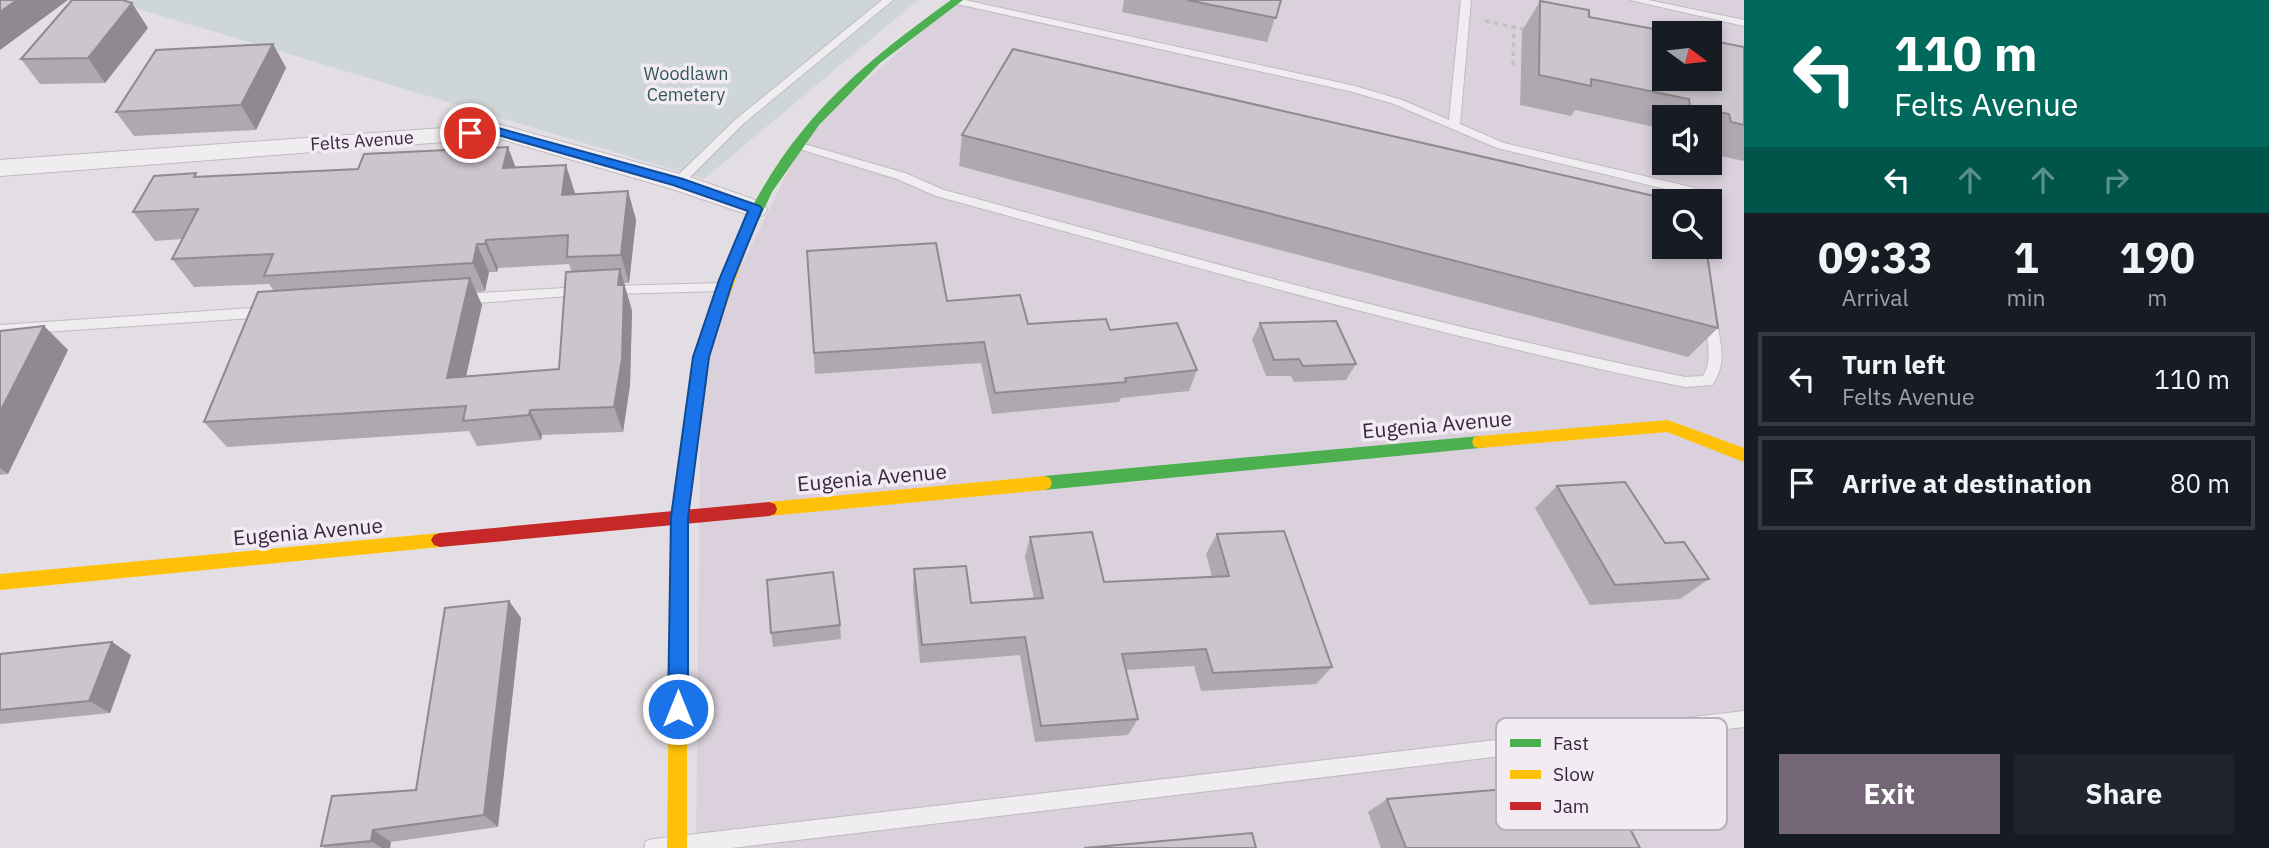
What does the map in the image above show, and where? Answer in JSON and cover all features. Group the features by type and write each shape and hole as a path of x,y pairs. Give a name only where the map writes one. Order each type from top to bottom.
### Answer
{"street":[{"path":"677,847 679,517 701,357 724,287 755,209 797,145 848,86 909,34 958,0"},
{"name":"Felts Avenue","path":"0,168 498,131 678,182 755,209"},
{"name":"Eugenia Avenue","path":"0,582 1668,426 1744,456"}],"lane":[{"path":"678,182 740,122 888,0"},
{"path":"958,0 1355,89 1398,102 1501,146 1683,189"},
{"path":"1454,126 1466,0"},
{"path":"1636,0 1744,23"},
{"path":"797,145 901,176 940,193 1275,285 1494,342 1685,382 1707,381 1714,374 1715,356 1707,301"},
{"path":"454,300 606,290 724,287"},
{"path":"0,330 275,312"},
{"path":"653,848 1496,749"}],"path":[{"path":"1464,16 1539,32"},
{"path":"1513,65 1514,27"}],"shaded area":[{"path":"958,0 1744,0 1744,848 696,848 701,357 712,325 808,131"}],"green space":[{"name":"Woodlawn Cemetery","path":"109,0 918,0 704,179"}],"building":[{"path":"0,0 17,0 0,12"},
{"path":"72,0 122,0 132,3 88,58 21,59"},
{"path":"1187,0 1281,0 1276,18"},
{"path":"1540,1 1589,10 1589,17 1652,29 1652,91 1722,91 1722,43 1744,47 1744,125 1731,122 1729,114 1722,113 1722,105 1690,105 1689,99 1591,79 1591,86 1539,75"},
{"path":"273,44 241,105 116,112 156,50"},
{"path":"1013,49 1652,195 1652,259 1708,259 1718,328 962,135"},
{"path":"508,147 503,168 566,165 562,195 628,191 621,255 567,257 568,235 486,240 485,244 477,244 473,263 264,276 273,254 172,259 198,209 133,212 154,176 196,173 194,177 358,169 364,154"},
{"path":"936,243 947,301 1020,295 1028,324 1106,319 1110,330 1177,323 1197,370 1125,378 1126,382 995,393 984,342 814,353 807,251"},
{"path":"620,269 618,285 624,285 622,359 614,407 530,410 529,415 463,421 466,406 204,422 258,292 470,278 447,378 559,369 566,272"},
{"path":"1336,321 1356,364 1303,366 1299,359 1274,360 1260,323"},
{"path":"44,326 0,412 0,331"},
{"path":"1625,482 1665,543 1684,542 1709,579 1615,585 1557,486"},
{"path":"1284,531 1332,667 1213,673 1206,649 1122,654 1138,719 1041,726 1025,637 922,645 914,569 966,566 971,603 1043,598 1030,537 1092,532 1104,582 1229,576 1217,534"},
{"path":"833,572 840,625 771,633 767,580"},
{"path":"509,601 484,815 373,830 371,841 321,846 332,796 416,790 445,608"},
{"path":"112,642 89,701 0,710 0,654"},
{"path":"1496,790 1496,830 1631,830 1640,848 1406,848 1387,799"},
{"path":"1252,833 1256,848 1084,848"}],"traffic: fast":[{"path":"741,244 766,192 815,122 876,61 958,0"},
{"path":"1044,483 1480,442"}],"traffic: slow":[{"path":"677,848 679,517 701,357 741,244"},
{"path":"1480,442 1668,426 1744,455"},
{"path":"769,509 1044,483"},
{"path":"0,582 440,540"}],"traffic: jam":[{"path":"440,540 769,509"}],"route":[{"path":"470,133 498,131 678,182 755,209 726,280 701,357 679,517 678,709"}]}
